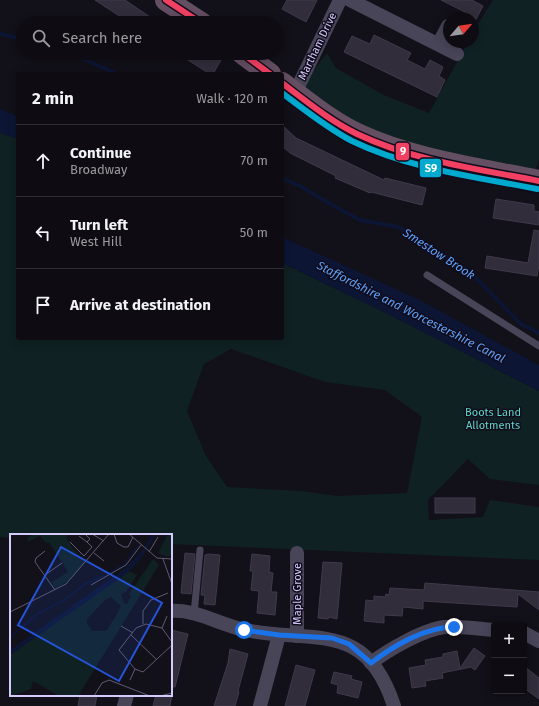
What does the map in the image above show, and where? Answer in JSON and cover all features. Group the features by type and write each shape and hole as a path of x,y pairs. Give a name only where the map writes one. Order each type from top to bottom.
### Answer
{"highway":[{"path":"166,0 190,16"},
{"path":"251,60 267,72"},
{"path":"288,88 339,124 358,134 384,144 446,161 539,181"}],"street":[{"name":"Martham Drive","path":"288,88 340,0"},
{"path":"350,0 439,43 458,54"},
{"path":"439,43 443,35"},
{"name":"Maple Grove","path":"297,553 297,636"},
{"path":"172,611 182,611 194,614 244,630 279,635 332,638 349,644 371,663 381,676 394,706"},
{"path":"371,663 399,645 443,627 491,630"},
{"path":"527,634 539,640"},
{"path":"260,706 279,635"},
{"path":"124,706 127,696"}],"lane":[{"path":"427,275 539,346"},
{"path":"194,614 200,550"}],"green space":[{"path":"493,0 539,0 539,159 534,176 379,139 298,91 327,53 336,68 384,95 429,113 465,48 479,48 479,22"},
{"name":"Boots Land Allotments","path":"0,133 16,138 16,340 284,340 284,264 390,315 539,391 539,485 490,479 468,459 428,500 429,520 483,517 490,500 539,507 539,560 172,544 172,534 10,534 10,538 0,537","holes":["231,349 325,382 385,390 422,417 407,493 337,496 302,491 227,487 206,456 187,411 204,364"]}],"water":[{"path":"0,109 16,116 16,138 0,133"},
{"name":"Staffordshire and Worcestershire Canal","path":"284,238 420,300 539,365 539,391 390,315 284,264"}],"building":[{"path":"95,0 125,0 149,16 119,16"},
{"path":"287,0 317,0 306,22 282,9"},
{"path":"441,0 472,0 483,6 479,14 479,12 465,12"},
{"path":"374,35 411,53 407,60 425,69 430,60 443,67 439,76 445,80 437,97 344,52 352,36 370,44"},
{"path":"188,60 221,60 214,72 207,72"},
{"path":"284,127 296,138 384,180 385,178 426,188 422,205 370,193 335,178 336,176 290,153 284,148"},
{"path":"496,199 534,205 534,211 539,212 539,225 493,218"},
{"path":"534,230 539,231 539,265 537,276 485,268 487,256 528,263"},
{"path":"435,498 475,498 475,513 435,513"},
{"path":"185,553 195,554 191,594 181,593"},
{"path":"252,554 270,556 269,572 273,573 271,592 277,592 275,615 257,613 259,591 251,590 253,571 250,571"},
{"path":"205,555 220,555 215,605 204,604 205,595 201,595"},
{"path":"323,562 342,563 337,619 329,617 328,619 318,618"},
{"path":"425,583 539,592 539,610 518,594 517,607 423,601 423,609 403,607 402,616 384,615 384,623 364,621 366,600 374,601 374,596 385,597 386,594 389,595 390,588 424,590"},
{"path":"172,630 188,634 175,687 172,687"},
{"path":"474,648 485,656 475,670 471,667 442,673 443,678 425,681 426,686 412,688 409,668 426,665 425,660 443,657 443,654 457,651 460,668"},
{"path":"230,649 248,654 238,691 239,692 235,706 214,706 228,663"},
{"path":"296,665 315,670 305,706 285,706"},
{"path":"527,668 539,678 539,699 527,690"},
{"path":"334,672 352,676 351,679 362,682 358,698 337,693 338,685 331,683"},
{"path":"80,696 97,696 95,706 78,706"},
{"path":"156,696 172,696 170,706 153,706"}],"waterway":[{"name":"Smestow Brook","path":"0,34 16,37"},
{"name":"Smestow Brook","path":"86,60 113,72"},
{"name":"Smestow Brook","path":"284,179 302,187 360,220 398,227 418,238 470,272 521,324 539,333"}],"transit line":[{"name":"9","path":"166,0 190,16"},
{"name":"9","path":"251,60 267,72"},
{"name":"9","path":"284,84 337,123 357,134 379,143 424,158 539,181"},
{"name":"S9","path":"284,94 334,130 352,141 374,151 397,159 443,171 537,189"}],"route":[{"path":"244,630 279,635 332,638 349,644 364,655 371,663 386,652 430,631 443,627 454,627"}]}
